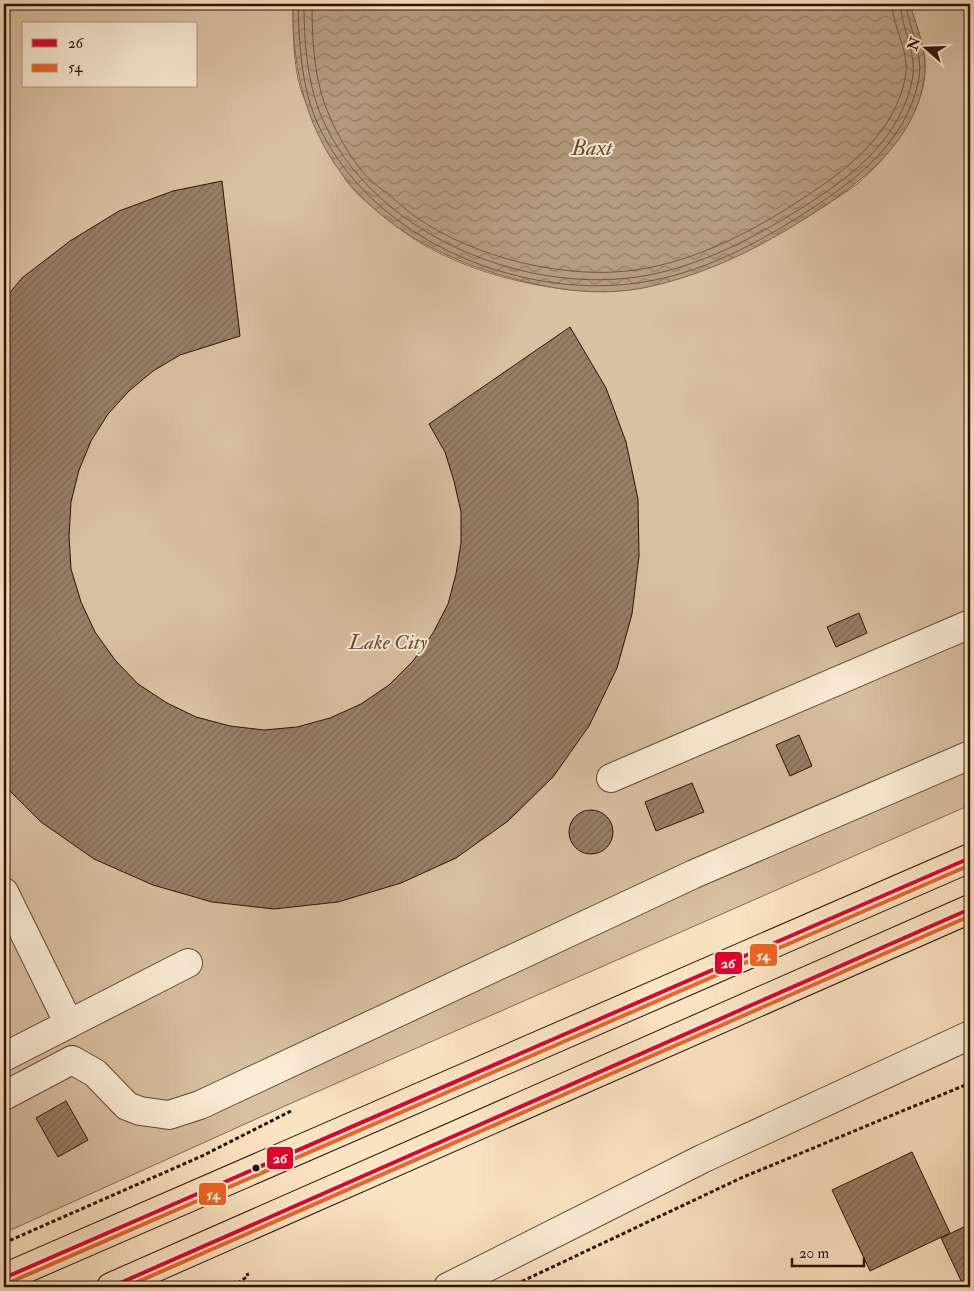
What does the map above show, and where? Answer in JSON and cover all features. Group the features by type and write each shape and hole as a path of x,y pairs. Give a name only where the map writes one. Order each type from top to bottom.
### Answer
{"highway":[{"path":"4,1278 970,858"},
{"path":"111,1287 970,909"}],"street":[{"path":"611,778 970,624"},
{"path":"4,1096 72,1060 95,1073 127,1106 140,1112 169,1115 200,1105 694,874 970,755"},
{"path":"4,892 69,1024"},
{"path":"4,1057 188,963"},
{"path":"448,1287 702,1159 970,1035"}],"path":[{"path":"510,1287 741,1178 970,1083"},
{"path":"4,1243 202,1156 293,1110"},
{"path":"232,1287 248,1276 247,1273"}],"green space":[{"name":"Lake City","path":"4,4 293,4 295,58 301,90 339,169 359,196 404,232 456,261 518,281 583,291 614,291 642,288 671,281 727,260 781,233 856,185 882,160 905,130 921,96 925,78 925,60 921,39 910,4 970,4 970,805 287,1105 4,1233"}],"water":[{"name":"Baхt","path":"293,4 910,4 923,51 924,79 919,100 911,120 886,155 870,171 836,198 777,236 712,267 643,288 625,291 590,292 555,288 521,281 456,259 413,237 377,211 346,180 323,144 306,102 296,56"}],"building":[{"path":"222,181 240,336 180,355 153,371 129,391 108,414 91,441 79,470 71,502 69,536 71,569 81,602 95,632 115,660 138,684 167,703 196,717 230,726 264,730 297,727 330,718 361,704 389,685 413,661 433,633 448,604 456,574 461,543 461,512 454,481 445,452 429,424 570,327 606,388 626,442 638,499 639,556 632,614 617,668 589,726 553,777 508,821 456,858 401,883 338,902 274,909 212,902 153,885 94,859 41,822 4,785 4,300 22,278 70,241 119,211 173,191"},
{"path":"859,613 867,633 836,647 827,627"},
{"path":"799,735 812,766 790,776 776,745"},
{"path":"692,783 704,812 656,831 645,802"},
{"path":"587,810 595,810 607,816 613,832 607,848 595,854 587,854 575,848 569,836 569,828 575,816"},
{"path":"66,1101 88,1140 58,1157 36,1118"},
{"path":"912,1152 950,1233 870,1271 832,1190"},
{"path":"970,1224 970,1287 964,1287 941,1238"}],"transit line":[{"name":"26","path":"4,1278 970,858"},
{"name":"54","path":"6,1284 970,865"},
{"name":"26","path":"111,1287 970,909"},
{"name":"54","path":"126,1287 970,916"}]}
